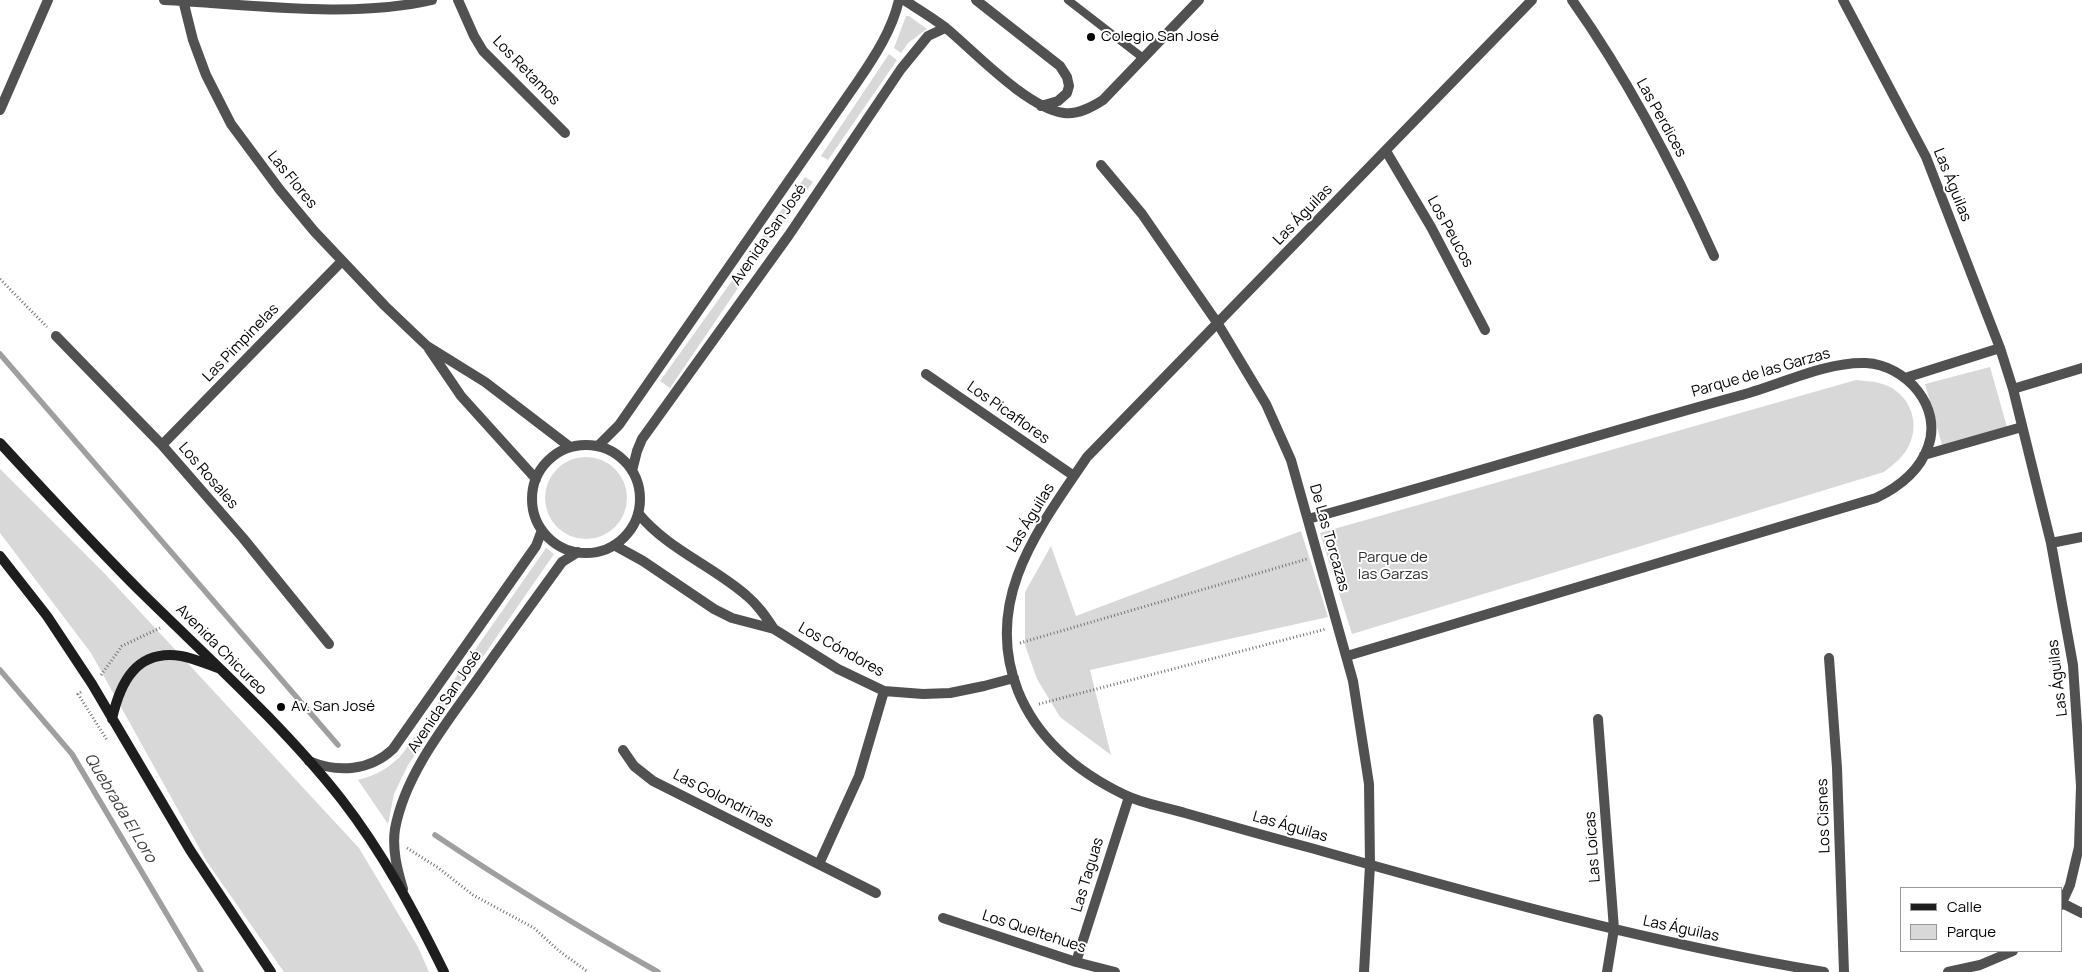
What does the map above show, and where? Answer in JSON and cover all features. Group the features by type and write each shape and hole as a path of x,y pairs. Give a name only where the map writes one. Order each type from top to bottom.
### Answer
{"main road":[{"name":"Avenida Chicureo","path":"0,443 104,554 221,669 309,762 343,801 404,894 444,972"},
{"path":"0,556 47,616 92,684 190,850 271,972"},
{"path":"112,719 117,698 125,679 138,666 148,660 180,656 221,669"}],"street":[{"path":"0,110 48,0"},
{"path":"164,0 183,0 224,5 340,8 395,6 432,0"},
{"name":"Las Flores","path":"183,0 193,40 206,75 231,124 280,190 341,262 427,346 461,396 536,479"},
{"name":"Los Retamos","path":"458,0 474,36 484,51 565,133"},
{"name":"Avenida San José","path":"598,446 619,425 858,81 892,24 899,0"},
{"path":"904,0 945,28 1035,103 1062,113 1073,114 1103,100 1200,0"},
{"path":"976,0 985,4 1043,51 1064,71 1068,82 1067,93 1058,101 1041,106"},
{"name":"Las Águilas","path":"1532,0 1087,457 1032,539 1020,566 1010,604 1007,646 1014,678 1026,707 1041,730 1065,757 1082,771 1128,797 1370,865 1614,929 1764,962 1824,972"},
{"name":"Las Perdices","path":"1572,0 1618,72 1657,140 1714,256"},
{"name":"Las Águilas","path":"1843,0 1926,157 2000,348 2013,389 2051,543 2072,665 2081,786 2079,847 2074,872 2062,902"},
{"name":"Avenida San José","path":"632,471 642,439 789,235 901,69 928,36 945,28"},
{"name":"Los Peucos","path":"1386,151 1431,226 1485,330"},
{"name":"De Las Torcazas","path":"1101,165 1142,214 1218,324 1266,404 1291,460 1347,656 1353,681 1369,784 1370,865 1364,972"},
{"name":"Las Pimpinelas","path":"162,445 341,262"},
{"name":"Los Rosales","path":"56,336 162,445 248,544 329,644"},
{"name":"Las Flores","path":"427,346 485,382 570,447"},
{"path":"1905,378 2000,348"},
{"name":"Parque de las Garzas","path":"1308,519 1758,391 1843,364 1868,363 1888,368 1905,378 1918,391 1930,419 1930,438 1924,455 1904,482 1866,502 1347,656"},
{"path":"2013,389 2082,368"},
{"name":"Los Picaflores","path":"926,374 1074,476"},
{"path":"1924,455 2022,427"},
{"path":"598,446 617,455 632,471 639,491 638,513 631,528 614,545 600,551 578,552 561,547 542,530 535,516 532,502 536,479 549,459 570,447 598,446"},
{"name":"Los Cóndores","path":"638,513 654,532 747,596 761,610 774,629"},
{"name":"Avenida San José","path":"309,762 334,768 353,769 380,759 393,749 536,546 542,530"},
{"path":"2051,543 2082,537"},
{"name":"Los Cóndores","path":"614,545 643,561 714,609 732,618 774,629 838,669 884,691 909,694 950,693 1014,678"},
{"name":"Avenida San José","path":"404,894 398,874 394,840 397,821 409,790 437,736 562,562 578,552"},
{"name":"Los Cisnes","path":"1829,658 1837,768 1844,972"},
{"path":"819,864 859,776 884,691"},
{"name":"Las Loicas","path":"1598,720 1614,929 1607,972"},
{"name":"Las Golondrinas","path":"623,750 634,766 653,781 876,894"},
{"name":"Las Taguas","path":"1076,962 1128,797"},
{"path":"2062,904 2082,913"},
{"name":"Los Queltehues","path":"943,918 1076,962 1115,972"},
{"path":"1948,972 1980,964 2010,952"}],"lane":[{"path":"1068,0 1143,58"}],"path":[{"path":"0,279 56,336"},
{"path":"1007,646 1318,555"},
{"path":"92,684 103,673 122,646 172,622"},
{"path":"1026,707 1338,626"},
{"path":"394,840 437,867 473,895 534,928 558,950 588,972"}],"green space":[{"path":"906,16 909,16 927,29 908,43 901,53 894,48"},
{"path":"889,54 897,60 828,160 821,156"},
{"path":"805,177 813,182 767,246 760,240"},
{"path":"747,260 753,266 670,388 660,381"},
{"path":"1990,367 2007,427 1942,445 1925,384"},
{"name":"Parque de las Garzas","path":"1856,380 1876,382 1897,391 1909,406 1912,415 1913,433 1908,448 1884,472 1352,634 1320,533"},
{"path":"586,457 602,460 615,469 624,482 627,498 624,514 615,527 602,536 586,539 570,536 557,527 548,514 545,498 548,482 557,469 570,460"},
{"path":"0,469 106,575 359,848 418,947 429,972 284,972 207,862 91,653 0,533"},
{"path":"1301,531 1328,617 1090,670 1111,755 1060,717 1037,679 1025,645 1025,592 1051,546 1076,616"},
{"path":"546,548 554,554 408,765 394,794 388,824 358,780 383,770 403,753"}],"waterway":[{"path":"0,354 338,745"},
{"name":"Quebrada El Loro","path":"0,670 72,754 201,972"},
{"path":"435,835 545,906 658,972"}],"place":[{"name":"Colegio San José","path":"1091,37"},
{"name":"Av. San José","path":"281,707"}]}
